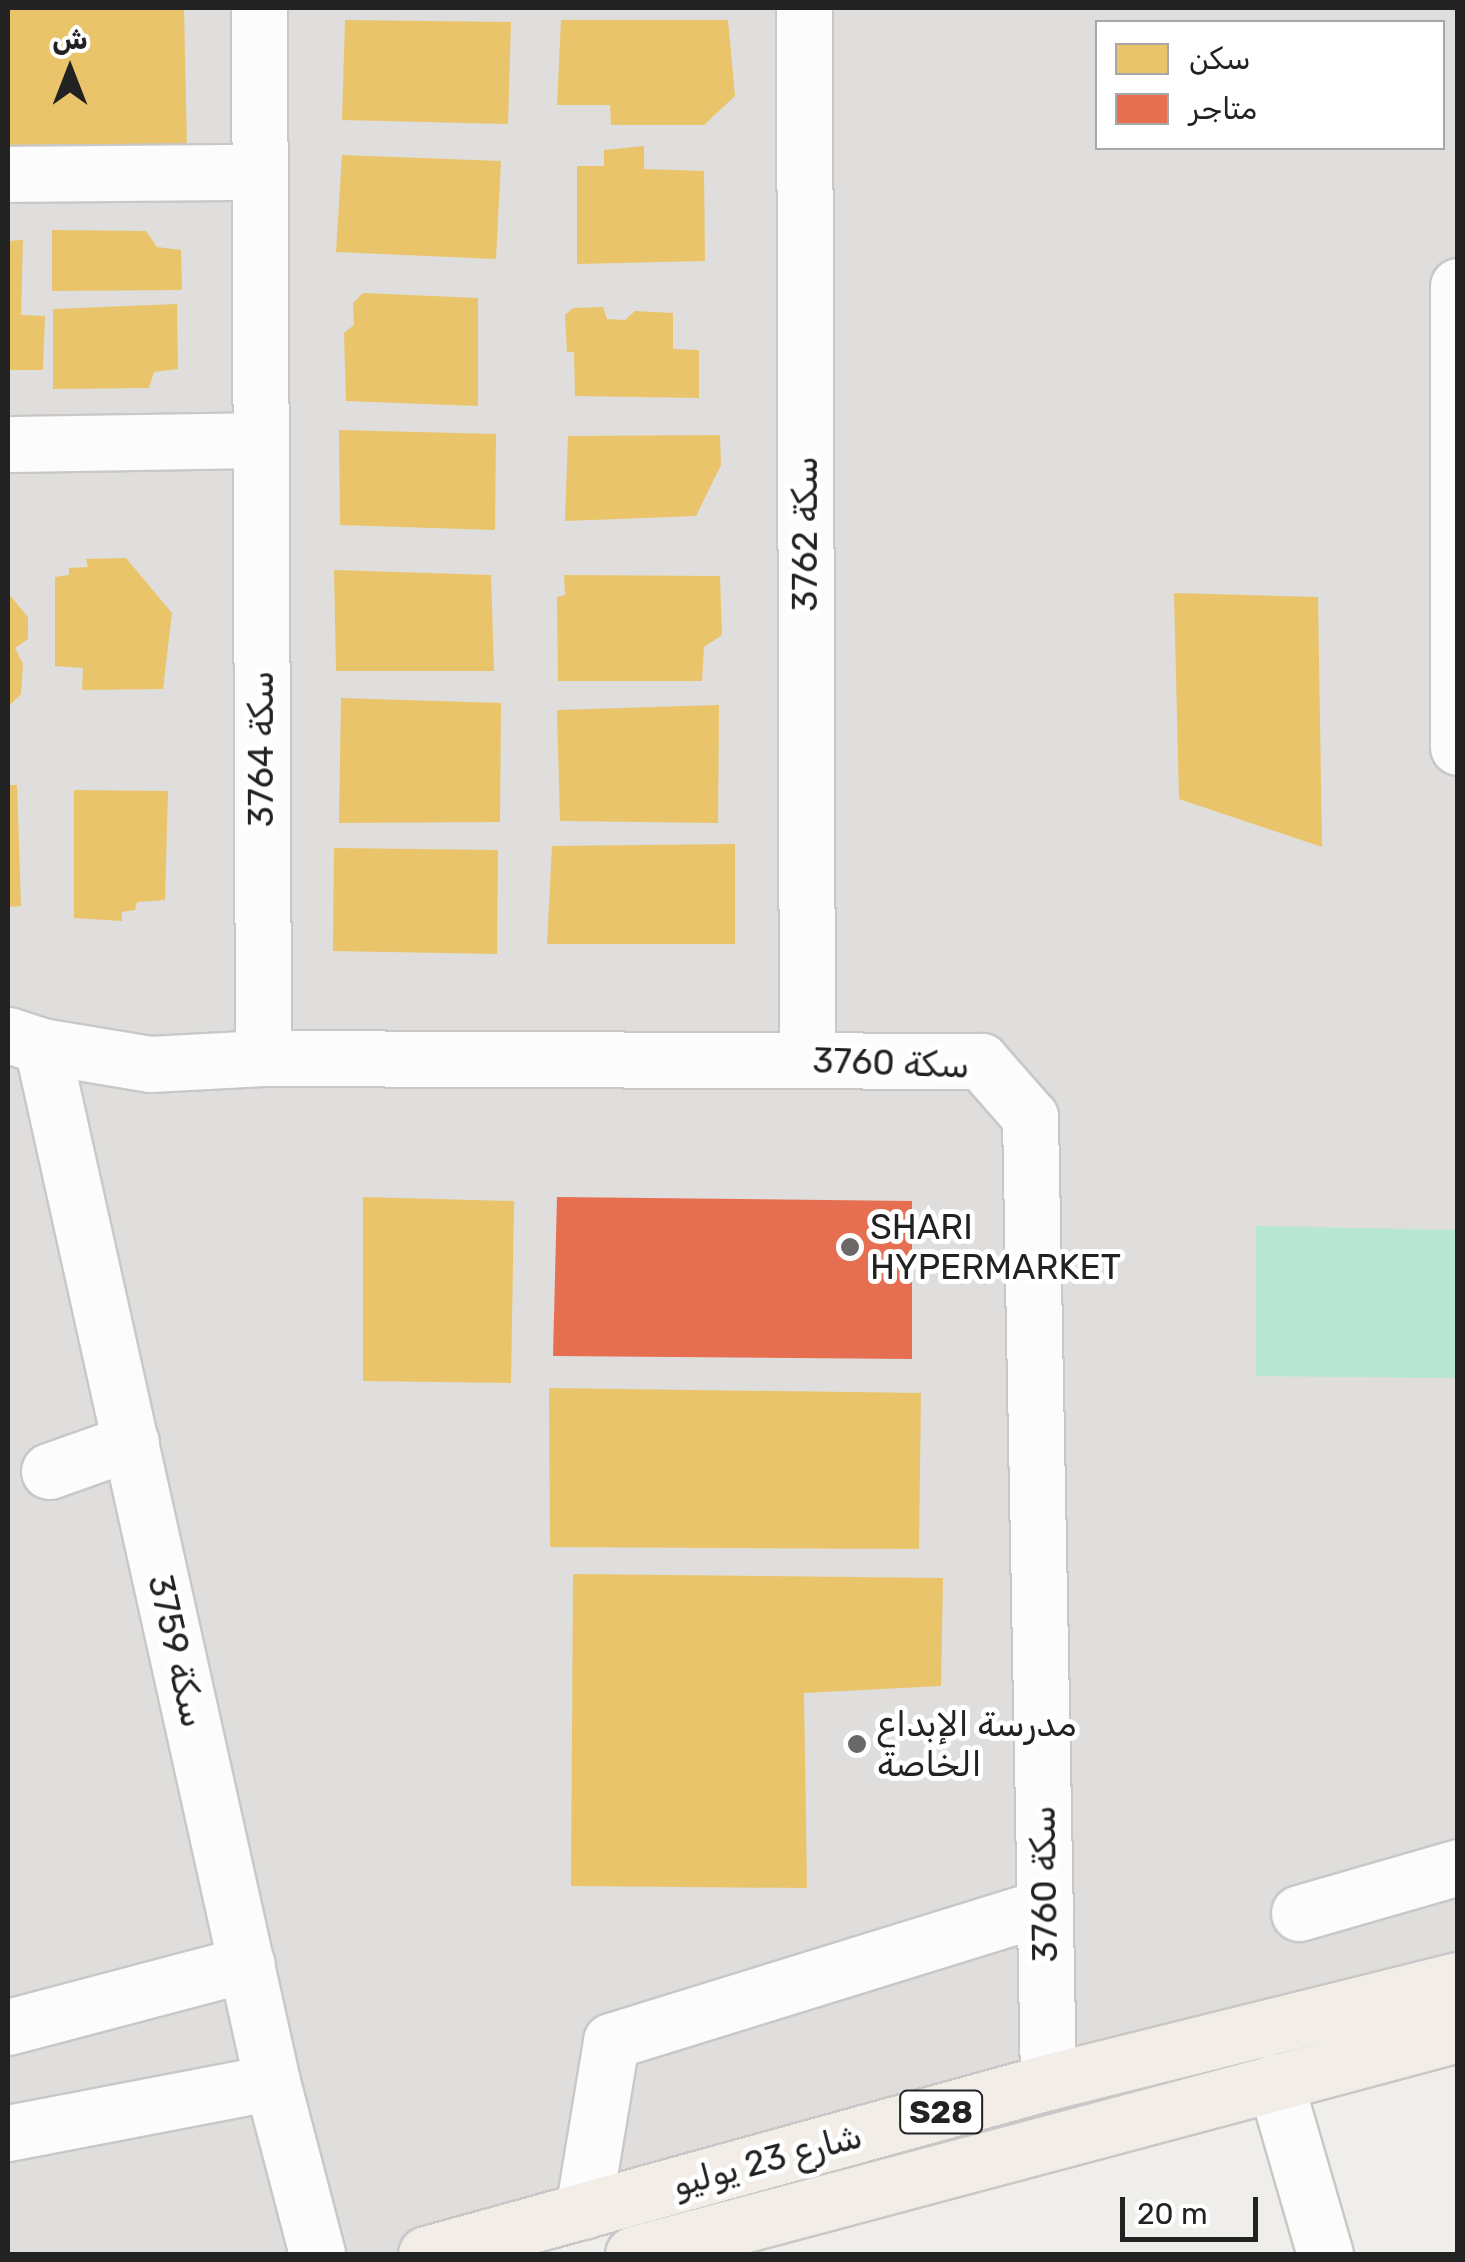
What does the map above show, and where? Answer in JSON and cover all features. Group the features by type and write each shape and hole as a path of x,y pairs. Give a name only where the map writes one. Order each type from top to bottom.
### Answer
{"main road":[{"name":"شارع 23 يوليو","path":"426,2254 1048,2082 1458,1980"},
{"name":"شارع 23 يوليو","path":"633,2254 1458,2034"}],"street":[{"name":"سكة 3764","path":"259,8 263,1058"},
{"name":"سكة 3762","path":"804,8 806,1060"},
{"path":"8,174 259,172"},
{"path":"1458,286 1458,747"},
{"path":"8,444 259,440"},
{"name":"سكة 3760","path":"25,1040 150,1064 263,1058 981,1061 1030,1117 1048,2082"},
{"name":"سكة 3759","path":"25,1040 130,1442 272,2082 317,2254"},
{"path":"49,1471 130,1442"},
{"path":"1298,1913 1457,1869"},
{"path":"583,2211 611,2041 1045,1907"},
{"path":"8,2028 247,1964"},
{"path":"8,2133 272,2082"},
{"path":"1275,2082 1325,2254"}],"shaded area":[{"path":"8,8 1457,8 1457,1999 496,2254 8,2254"}],"green space":[{"path":"1256,1226 1457,1230 1457,1378 1256,1376"}],"building: سكن":[{"path":"8,8 184,8 187,151 8,153"},
{"path":"345,20 511,22 508,124 342,120"},
{"path":"561,20 728,20 735,96 704,125 611,125 610,105 557,105"},
{"path":"644,146 644,169 704,171 705,261 577,264 577,166 604,166 604,150"},
{"path":"342,155 501,161 496,259 336,252"},
{"path":"52,230 146,231 157,247 181,250 182,290 52,291"},
{"path":"23,240 21,315 45,316 43,370 8,370 8,241"},
{"path":"363,293 478,298 478,406 346,401 344,333 354,325 353,303"},
{"path":"177,304 178,369 154,372 149,388 53,389 53,309"},
{"path":"603,307 607,319 625,320 635,311 673,313 673,349 699,350 699,398 575,396 574,352 567,352 565,315 573,308"},
{"path":"339,430 496,434 495,530 340,525"},
{"path":"720,435 721,465 696,516 565,521 568,436"},
{"path":"126,558 172,613 163,689 82,690 83,668 55,666 55,577 69,575 69,568 88,567 86,559"},
{"path":"334,570 491,575 494,671 336,671"},
{"path":"564,575 720,576 722,635 704,647 702,681 558,681 557,597 565,595"},
{"path":"8,593 28,617 28,639 15,648 23,664 21,694 8,707"},
{"path":"1174,593 1318,597 1322,847 1179,799"},
{"path":"341,698 501,703 500,822 339,823"},
{"path":"719,705 718,823 560,821 557,710"},
{"path":"8,785 17,785 21,906 8,907"},
{"path":"74,790 168,791 165,900 137,902 135,910 122,912 122,921 74,918"},
{"path":"735,844 735,944 547,944 552,846"},
{"path":"334,848 498,850 497,954 333,951"},
{"path":"363,1197 514,1201 511,1383 363,1381"},
{"path":"549,1388 921,1393 919,1549 550,1547"},
{"path":"573,1574 943,1578 941,1686 804,1693 807,1888 571,1886"}],"building: متاجر":[{"path":"557,1197 912,1201 912,1359 553,1356"}],"place":[{"name":"SHARI HYPERMARKET","path":"850,1247"},
{"name":"مدرسة الإبداع الخاصة","path":"857,1744"}]}
